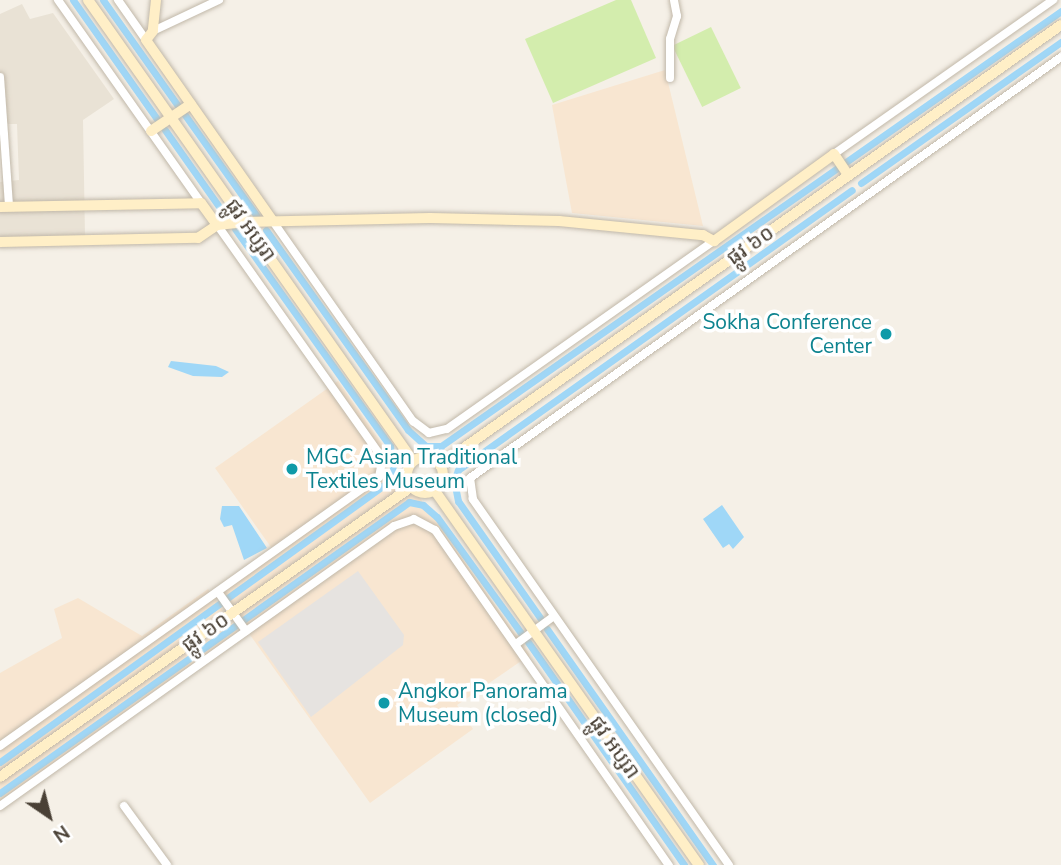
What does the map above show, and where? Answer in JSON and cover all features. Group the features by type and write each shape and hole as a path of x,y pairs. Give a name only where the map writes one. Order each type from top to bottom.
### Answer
{"main road":[{"name":"ផ្លូវ អប្សរា","path":"88,0 413,461"},
{"path":"156,0 149,35 191,104 272,220"},
{"name":"ផ្លូវ ៦០","path":"440,465 842,166 1061,25"},
{"path":"151,131 191,104"},
{"path":"0,242 198,238 217,225 272,220 559,221 703,235 714,241 842,166"},
{"path":"4,207 201,203 217,225"},
{"path":"428,457 440,465 443,478 435,491 422,493 411,487 407,476 413,461 428,457"},
{"name":"ផ្លូវ ៦០","path":"0,778 411,487"},
{"name":"ផ្លូវ អប្សរា","path":"435,491 699,865"}],"street":[{"path":"58,0 201,203"},
{"path":"118,0 149,35 219,0"},
{"path":"670,78 670,39 677,16 674,0"},
{"path":"842,166 1054,0"},
{"path":"729,865 473,499 469,485 474,473 1061,57"},
{"path":"0,77 4,207"},
{"path":"272,220 413,421 429,433 447,429 714,241"},
{"path":"0,746 373,483 382,461 217,225"},
{"path":"0,806 394,526 414,519 435,530 668,865"},
{"path":"219,594 245,630"},
{"path":"516,644 554,616"},
{"path":"124,806 167,865"}],"shaded area":[{"path":"22,4 30,19 53,13 114,99 83,120 85,236 0,238 0,182 19,180 17,124 0,124 0,14"},
{"path":"665,70 703,226 572,213 552,105"},
{"path":"338,381 530,655 457,705 473,729 370,803 218,590 273,550 215,468"},
{"path":"358,571 404,635 403,645 311,717 258,642"},
{"path":"208,589 239,634 0,803 0,673 62,638 54,609 78,598 142,636"}],"green space":[{"path":"616,0 631,0 656,58 553,103 525,39"},
{"path":"711,27 741,88 702,107 672,46"}],"water":[{"path":"171,361 216,366 229,372 222,377 193,376 168,367"},
{"path":"722,505 744,537 733,549 729,544 723,548 703,519"},
{"path":"222,506 239,506 267,548 244,560 232,525 224,527 220,519"}],"waterway":[{"path":"73,0 157,119"},
{"path":"103,0 178,106"},
{"path":"266,230 408,430 426,446 441,446 1061,11"},
{"path":"861,183 1061,42"},
{"path":"185,115 256,215"},
{"path":"165,130 227,218"},
{"path":"541,619 458,501 454,480 458,470 852,190"},
{"path":"0,762 394,478 390,446 235,229"},
{"path":"0,793 409,502 423,505 437,517 521,633"},
{"path":"547,629 713,865"},
{"path":"528,642 684,865"}],"place":[{"name":"Sokha Conference Center","path":"886,334"},
{"name":"MGC Asian Traditional Textiles Museum","path":"292,469"},
{"name":"Angkor Panorama Museum (closed)","path":"384,703"}]}
